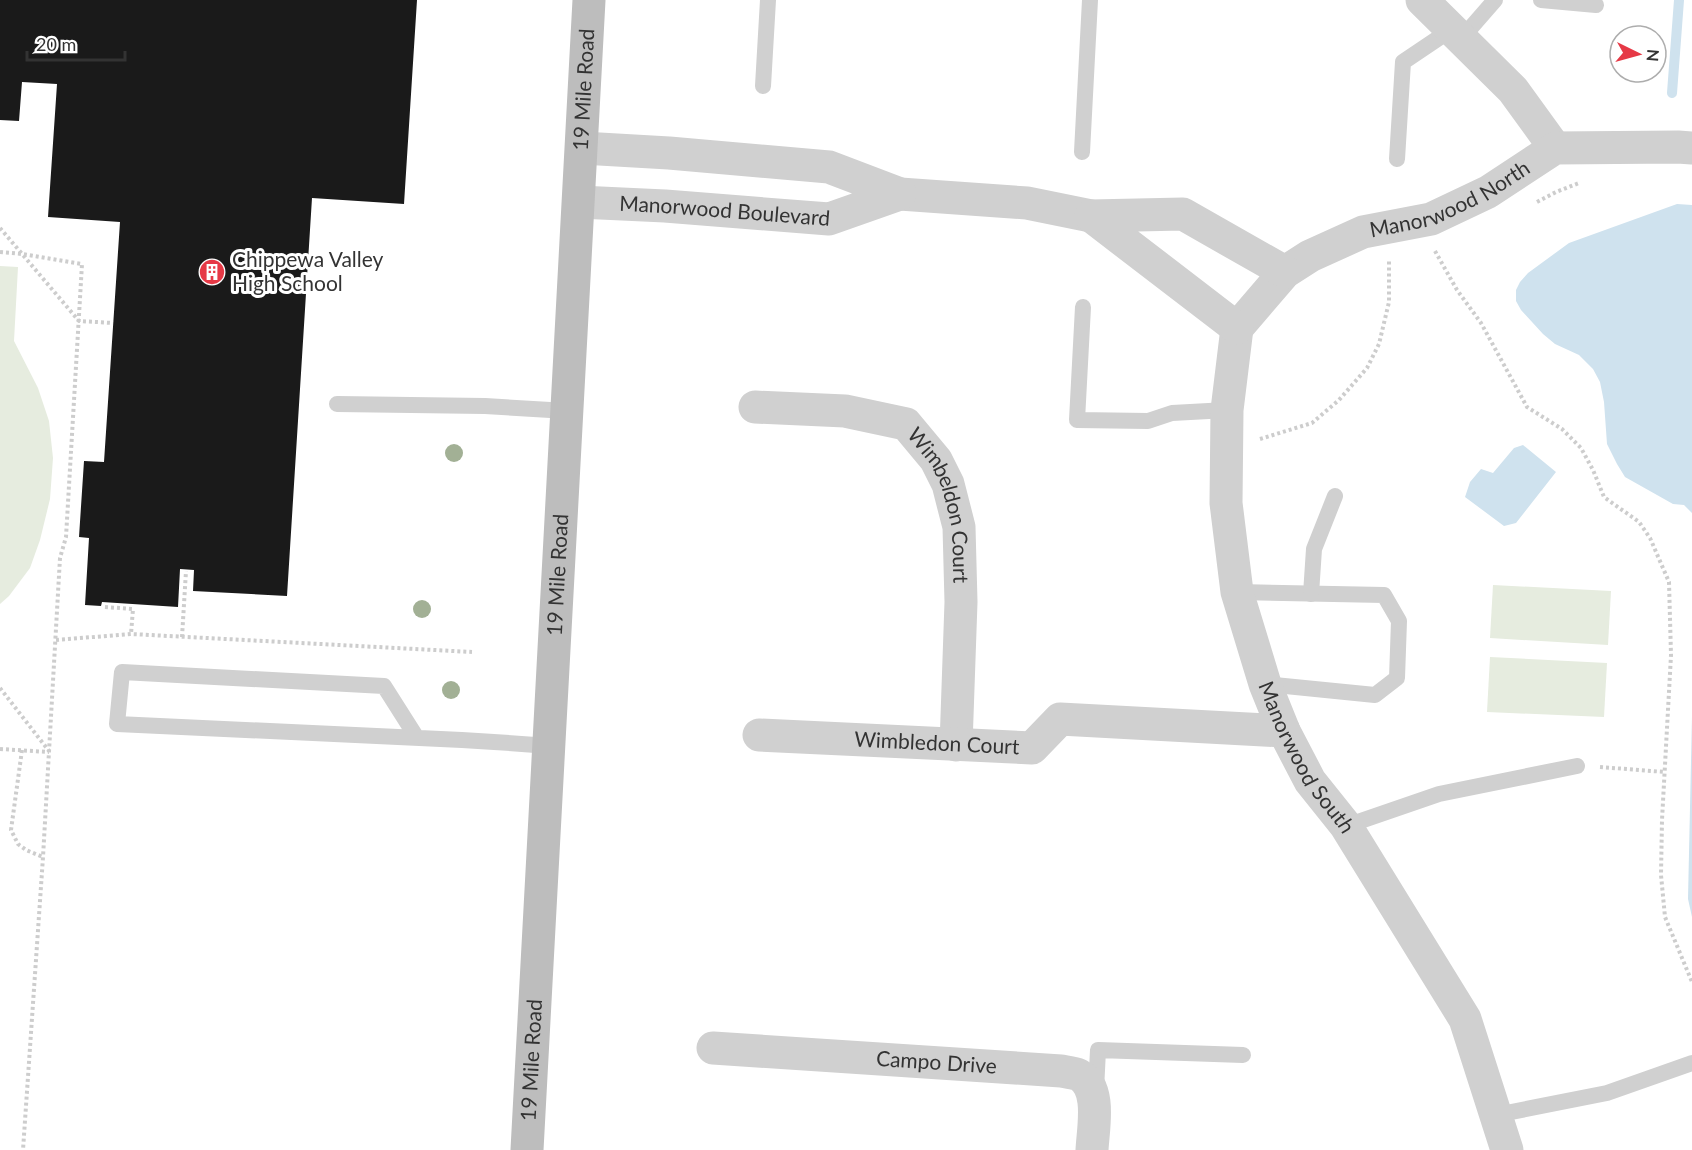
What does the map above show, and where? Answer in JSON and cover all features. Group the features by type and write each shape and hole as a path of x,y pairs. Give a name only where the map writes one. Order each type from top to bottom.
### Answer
{"street":[{"name":"19 Mile Road","path":"527,1150 589,0"},
{"path":"1422,0 1513,90 1555,148"},
{"name":"Manorwood Boulevard","path":"582,148 830,167 900,194 1027,203 1090,216 1183,214 1285,272"},
{"name":"Manorwood North","path":"1237,328 1285,272 1310,256 1363,232 1431,219 1488,192 1555,148 1692,148"},
{"name":"Manorwood Boulevard","path":"579,202 665,206 829,219 900,194"},
{"name":"Manorwood Boulevard","path":"1090,216 1237,328"},
{"name":"Manorwood South","path":"1237,328 1227,410 1226,503 1237,592 1265,684 1284,731 1310,781 1346,826 1465,1018 1507,1150"},
{"name":"Wimbeldon Court","path":"755,407 845,411 906,424 936,460 948,484 959,527 960,602 956,745"},
{"name":"Wimbledon Court","path":"759,735 1032,748 1060,719 1284,731"},
{"name":"Campo Drive","path":"713,1048 1061,1071 1077,1074 1089,1083 1095,1106 1092,1150"}],"lane":[{"path":"763,86 768,0"},
{"path":"1083,152 1090,0"},
{"path":"1397,159 1403,62 1456,34 1495,0"},
{"path":"1540,0 1596,5"},
{"path":"1083,307 1077,420 1148,421 1172,413 1227,410"},
{"path":"337,404 485,406 567,411"},
{"path":"1311,594 1314,549 1335,496"},
{"path":"1237,592 1384,596 1399,621 1396,678 1375,694 1265,684"},
{"path":"417,738 384,686 122,672 117,724 549,746"},
{"path":"1346,826 1440,794 1577,766"},
{"path":"1095,1106 1098,1050 1243,1055"},
{"path":"1496,1115 1606,1093 1692,1063"}],"path":[{"path":"1530,207 1556,192 1585,180"},
{"path":"0,228 79,321 113,323"},
{"path":"1442,248 1434,251 1457,290 1481,323 1527,407 1562,429 1581,448 1604,497 1640,522 1650,538 1669,582 1671,655 1661,875 1665,917 1692,982"},
{"path":"0,252 82,264 66,537 60,558 44,856 23,1150"},
{"path":"1252,441 1312,423 1339,400 1367,368 1379,344 1389,302 1388,260 1400,258"},
{"path":"183,637 186,571"},
{"path":"105,607 133,609 131,634"},
{"path":"56,640 131,634 472,652"},
{"path":"0,688 49,752"},
{"path":"0,749 49,752"},
{"path":"22,750 11,830 18,844 26,850 44,856"},
{"path":"1577,766 1665,772"}],"shaded area":[{"path":"0,266 18,267 14,341 38,388 49,421 53,458 50,499 40,540 30,568 0,604"},
{"path":"1493,585 1611,591 1608,645 1490,638"},
{"path":"1490,657 1607,663 1604,717 1487,712"}],"water":[{"path":"1677,204 1692,205 1692,513 1684,505 1673,504 1625,477 1607,444 1604,402 1600,382 1593,369 1579,355 1555,344 1543,334 1521,310 1516,301 1516,290 1528,273 1569,243"},
{"path":"1523,445 1556,472 1516,523 1504,526 1465,497 1470,482 1481,469 1493,473 1514,448"},
{"path":"1692,716 1692,917 1688,899"}],"building":[{"name":"Chippewa Valley High School","path":"0,0 417,0 404,204 312,198 287,596 193,591 194,570 180,569 178,607 102,602 101,606 85,605 89,538 79,537 84,461 104,462 120,222 48,217 57,84 22,82 19,121 0,120"}],"waterway":[{"path":"1672,93 1679,0"}],"place":[{"name":"Chippewa Valley High School","path":"212,272"}]}
